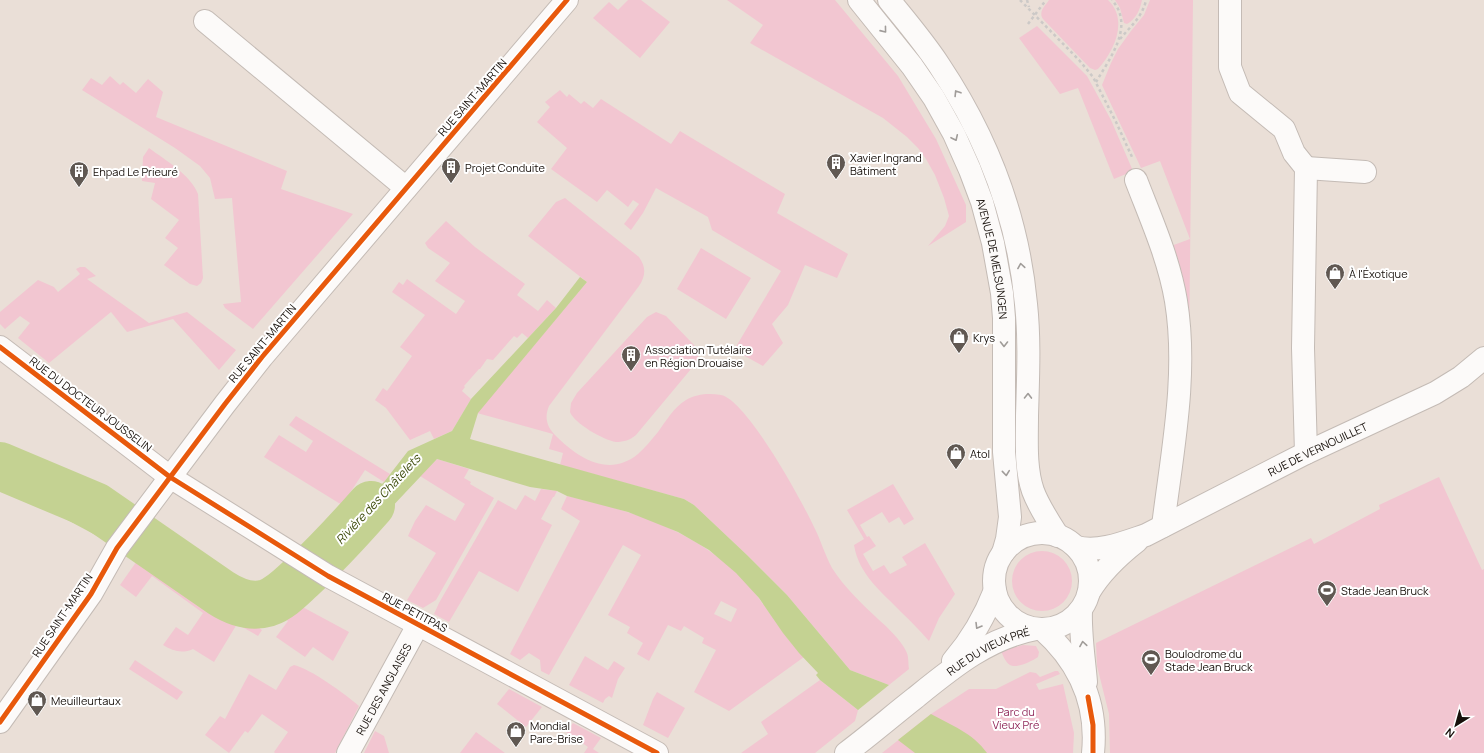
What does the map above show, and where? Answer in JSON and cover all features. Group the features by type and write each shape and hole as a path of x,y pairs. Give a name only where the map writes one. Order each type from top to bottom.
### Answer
{"street":[{"name":"RUE SAINT-MARTIN","path":"0,722 91,594 117,548 262,357 567,0"},
{"name":"AVENUE DE MELSUNGEN","path":"859,0 912,66 954,134 982,202 993,243 1002,293 1004,318 1004,452 1010,517 1007,539 1003,553"},
{"path":"889,0 939,64 960,97 977,128 1009,209 1016,235 1026,303 1029,338 1027,435 1029,473 1033,491 1040,505 1067,541 1085,558 1088,565 1090,578 1080,625 1088,697 1093,725 1093,753"},
{"path":"1230,0 1230,67 1240,93 1284,129 1294,153 1306,168 1303,348 1306,453"},
{"path":"204,21 406,188"},
{"path":"1306,168 1365,172"},
{"path":"1136,180 1165,258 1176,300 1178,321 1180,376 1178,402 1155,531"},
{"name":"RUE DU DOCTEUR JOUSSELIN","path":"0,347 170,477"},
{"name":"RUE DE VERNOUILLET","path":"1067,541 1091,548 1103,547 1124,543 1155,531 1306,453 1447,387 1466,374 1484,358"},
{"name":"RUE PETITPAS","path":"170,477 328,576 657,753"},
{"name":"RUE DE VERNOUILLET","path":"1085,601 1095,581 1117,558 1155,531"},
{"path":"1067,541 1043,533 1028,535 1014,542 1003,553 995,570 995,590 999,603 1007,614 1017,622 1039,629 1059,644 1071,660 1088,697"},
{"name":"RUE DU VIEUX PRÉ","path":"942,676 960,654 976,629 995,590"},
{"path":"1039,629 1055,628 1067,622 1085,601"},
{"name":"RUE DES ANGLAISES","path":"348,753 418,624"},
{"name":"RUE DU VIEUX PRÉ","path":"846,753 968,657 997,641 1016,633 1039,629"}],"path":[{"path":"1020,0 1079,60 1096,83 1136,165 1136,180"},
{"path":"1027,0 1029,8"},
{"path":"1028,24 1046,0"},
{"path":"1096,83 1119,40 1121,33 1121,17 1116,4 1112,0"},
{"path":"1119,40 1139,17 1143,11 1146,0"}],"green space":[{"path":"628,0 641,0 670,22 640,58 593,18 609,2 618,10"},
{"path":"727,0 835,0 898,76 936,139 966,205 966,222 928,246 945,226 949,216 935,175 918,148 883,118 750,43 763,25"},
{"path":"1049,0 1108,0 1114,8 1118,17 1117,35 1114,45 1098,69 1095,70 1090,68 1043,19 1041,14"},
{"path":"1115,0 1142,0 1137,14 1133,20 1127,24 1124,23 1120,8"},
{"path":"1150,0 1193,0 1189,349 1186,292 1171,246 1190,239 1160,161 1141,168 1102,85 1118,49 1144,15"},
{"path":"1037,26 1087,76 1111,120 1133,171 1114,179 1078,88 1060,94 1019,38"},
{"path":"110,76 120,85 123,82 136,93 148,79 163,92 156,117 287,171 281,189 353,214 253,329 225,308 223,304 241,302 232,198 215,199 210,178 200,166 175,148 82,90 91,78 102,85"},
{"path":"560,90 567,97 569,94 581,104 584,101 593,108 601,99 671,144 680,131 785,194 777,213 848,254 837,278 805,265 788,305 772,324 783,343 763,366 734,350 781,271 712,230 708,217 656,188 643,213 631,230 624,224 639,204 633,200 628,207 607,190 597,202 551,169 567,148 537,122 550,107 545,102"},
{"path":"149,148 184,174 195,187 198,194 203,278 201,283 197,286 190,284 164,265 178,248 165,238 179,220 151,199 155,183 142,181 143,157"},
{"path":"565,198 639,257 643,264 644,275 639,286 549,406 547,410 547,422 550,429 565,444 584,458 605,465 616,464 627,461 641,452 674,410 686,400 698,395 712,394 721,395 732,401 745,414 759,433 787,476 809,516 832,568 854,595 894,634 906,651 909,669 889,685 850,670 787,595 694,505 684,499 560,465 563,453 549,449 553,434 477,413 587,282 528,236 556,202"},
{"path":"446,221 475,247 525,284 517,295 538,311 547,300 556,308 528,338 522,333 517,338 514,336 493,360 487,359 464,386 465,387 462,391 471,399 452,431 434,439 430,431 410,440 386,408 375,400 383,388 387,391 412,356 400,347 425,315 392,292 399,282 403,285 407,279 456,314 465,301 435,281 450,263 428,248 425,243"},
{"path":"701,248 751,278 726,319 677,289"},
{"path":"85,267 96,276 87,279 149,323 187,312 236,350 219,370 173,319 127,332 111,312 49,363 18,338 30,323 20,316 5,329 0,324 0,312 38,280 54,287 58,292 80,274 76,269"},
{"path":"656,312 666,316 694,345 699,353 698,358 696,363 636,435 624,441 610,441 577,421 570,412 571,403 577,393 647,317"},
{"path":"296,416 390,474 384,482 365,470 342,505 264,457 279,435 306,452 313,441 289,425"},
{"path":"437,459 469,469 464,478 471,482 470,484 494,498 436,600 423,608 407,600 436,553 408,536 415,521 426,505 455,521 465,504 420,476"},
{"name":"Stade Jean Bruck","path":"1439,477 1482,570 1484,569 1484,753 1110,753 1109,714 1097,666 1096,643 1311,538 1314,544 1380,509 1379,505"},
{"path":"893,484 914,519 904,525 899,517 889,523 882,512 860,525 867,537 869,536 876,546 863,554 873,571 884,565 890,574 907,565 902,557 925,543 955,594 939,618 929,641 872,582 861,565 854,545 864,539 847,510"},
{"path":"541,489 557,491 541,519 552,525 518,592 479,571 449,622 434,614 498,500 516,510 525,495 535,501"},
{"path":"567,496 618,509 642,517 689,538 711,552 731,568 750,587 789,640 804,657 729,711 694,692 716,650 702,643 704,638 684,626 681,631 668,625 649,661 637,654 643,643 627,633 630,627 608,615 641,555 623,545 549,675 541,671 540,660 529,653 520,660 510,654 580,521 561,509","holes":["721,601 737,609 731,622 714,614"]},
{"path":"1042,551 1054,553 1067,564 1070,569 1072,581 1070,593 1059,606 1054,609 1042,611 1030,609 1017,598 1014,593 1012,581 1014,569 1025,556 1030,553"},
{"path":"139,558 200,601 222,613 253,624 262,630 258,636 237,624 214,662 193,649 189,651 178,651 163,645 176,627 188,635 203,613 152,576 136,597 120,585"},
{"path":"297,604 349,632 333,661 313,647 305,657 276,637 288,621 283,618"},
{"path":"1023,645 1036,646 1039,652 1038,657 1016,666 1008,664 1001,651"},
{"path":"585,656 608,670 614,661 625,668 618,679 612,698 609,696 603,703 569,685"},
{"path":"135,660 183,692 177,700 129,669"},
{"path":"294,665 309,671 337,689 359,706 335,753 275,753 274,752 288,732 262,714 248,733 245,731 229,753 205,735 220,716 225,719 249,674 276,690 290,667"},
{"name":"Parc du Vieux Pré","path":"1058,671 1060,674 1036,684 1039,690 1063,684 1074,733 1073,753 882,753 931,714 969,689 996,689 1030,672 1036,673 1040,677"},
{"path":"820,680 858,710 855,721 815,753 741,753 768,734 761,722"},
{"path":"509,689 542,707 526,727 497,704"},
{"path":"657,692 685,708 668,738 643,725"},
{"path":"573,723 601,738 593,749 599,753 584,753 588,747 566,732"},
{"path":"375,731 384,736 389,753 364,753"},
{"path":"476,732 505,753 460,753"}],"water":[{"path":"580,277 587,282 478,413 470,439 684,499 694,505 787,595 850,670 889,685 858,710 820,680 816,675 818,673 799,653 759,598 736,573 709,550 678,532 628,512 567,496 557,491 530,487 437,459 339,563 317,549 384,482 408,451 452,431 471,399 556,308"},
{"path":"0,452 104,491 103,493 115,497 125,504 101,538 15,492 16,490 0,484"},
{"path":"159,529 169,536 166,540 222,578 247,591 265,590 285,568 316,586 283,618 266,619 254,625 223,613 201,601 139,558"},
{"path":"931,714 968,735 987,753 915,753 898,740"}],"waterway":[{"name":"Rivière des Châtelets","path":"0,466 95,506 221,593 237,601 255,605 267,603 286,592 346,533 371,505"}],"cycle path":[{"path":"0,722 91,594 117,548 225,404 262,357 567,0"},
{"path":"0,347 170,477 328,576 657,753"},
{"path":"1088,697 1093,725 1093,753"}],"place":[{"name":"Xavier Ingrand Bâtiment","path":"836,180"},
{"name":"Projet Conduite","path":"451,184"},
{"name":"Ehpad Le Prieuré","path":"79,188"},
{"name":"À l'Éxotique","path":"1335,290"},
{"name":"Krys","path":"959,354"},
{"name":"Association Tutélaire en Région Drouaise","path":"631,372"},
{"name":"Atol","path":"956,470"},
{"name":"Stade Jean Bruck","path":"1327,607"},
{"name":"Boulodrome du Stade Jean Bruck","path":"1151,676"},
{"name":"Meuilleurtaux","path":"37,717"},
{"name":"Mondial Pare-Brise","path":"516,748"}]}
